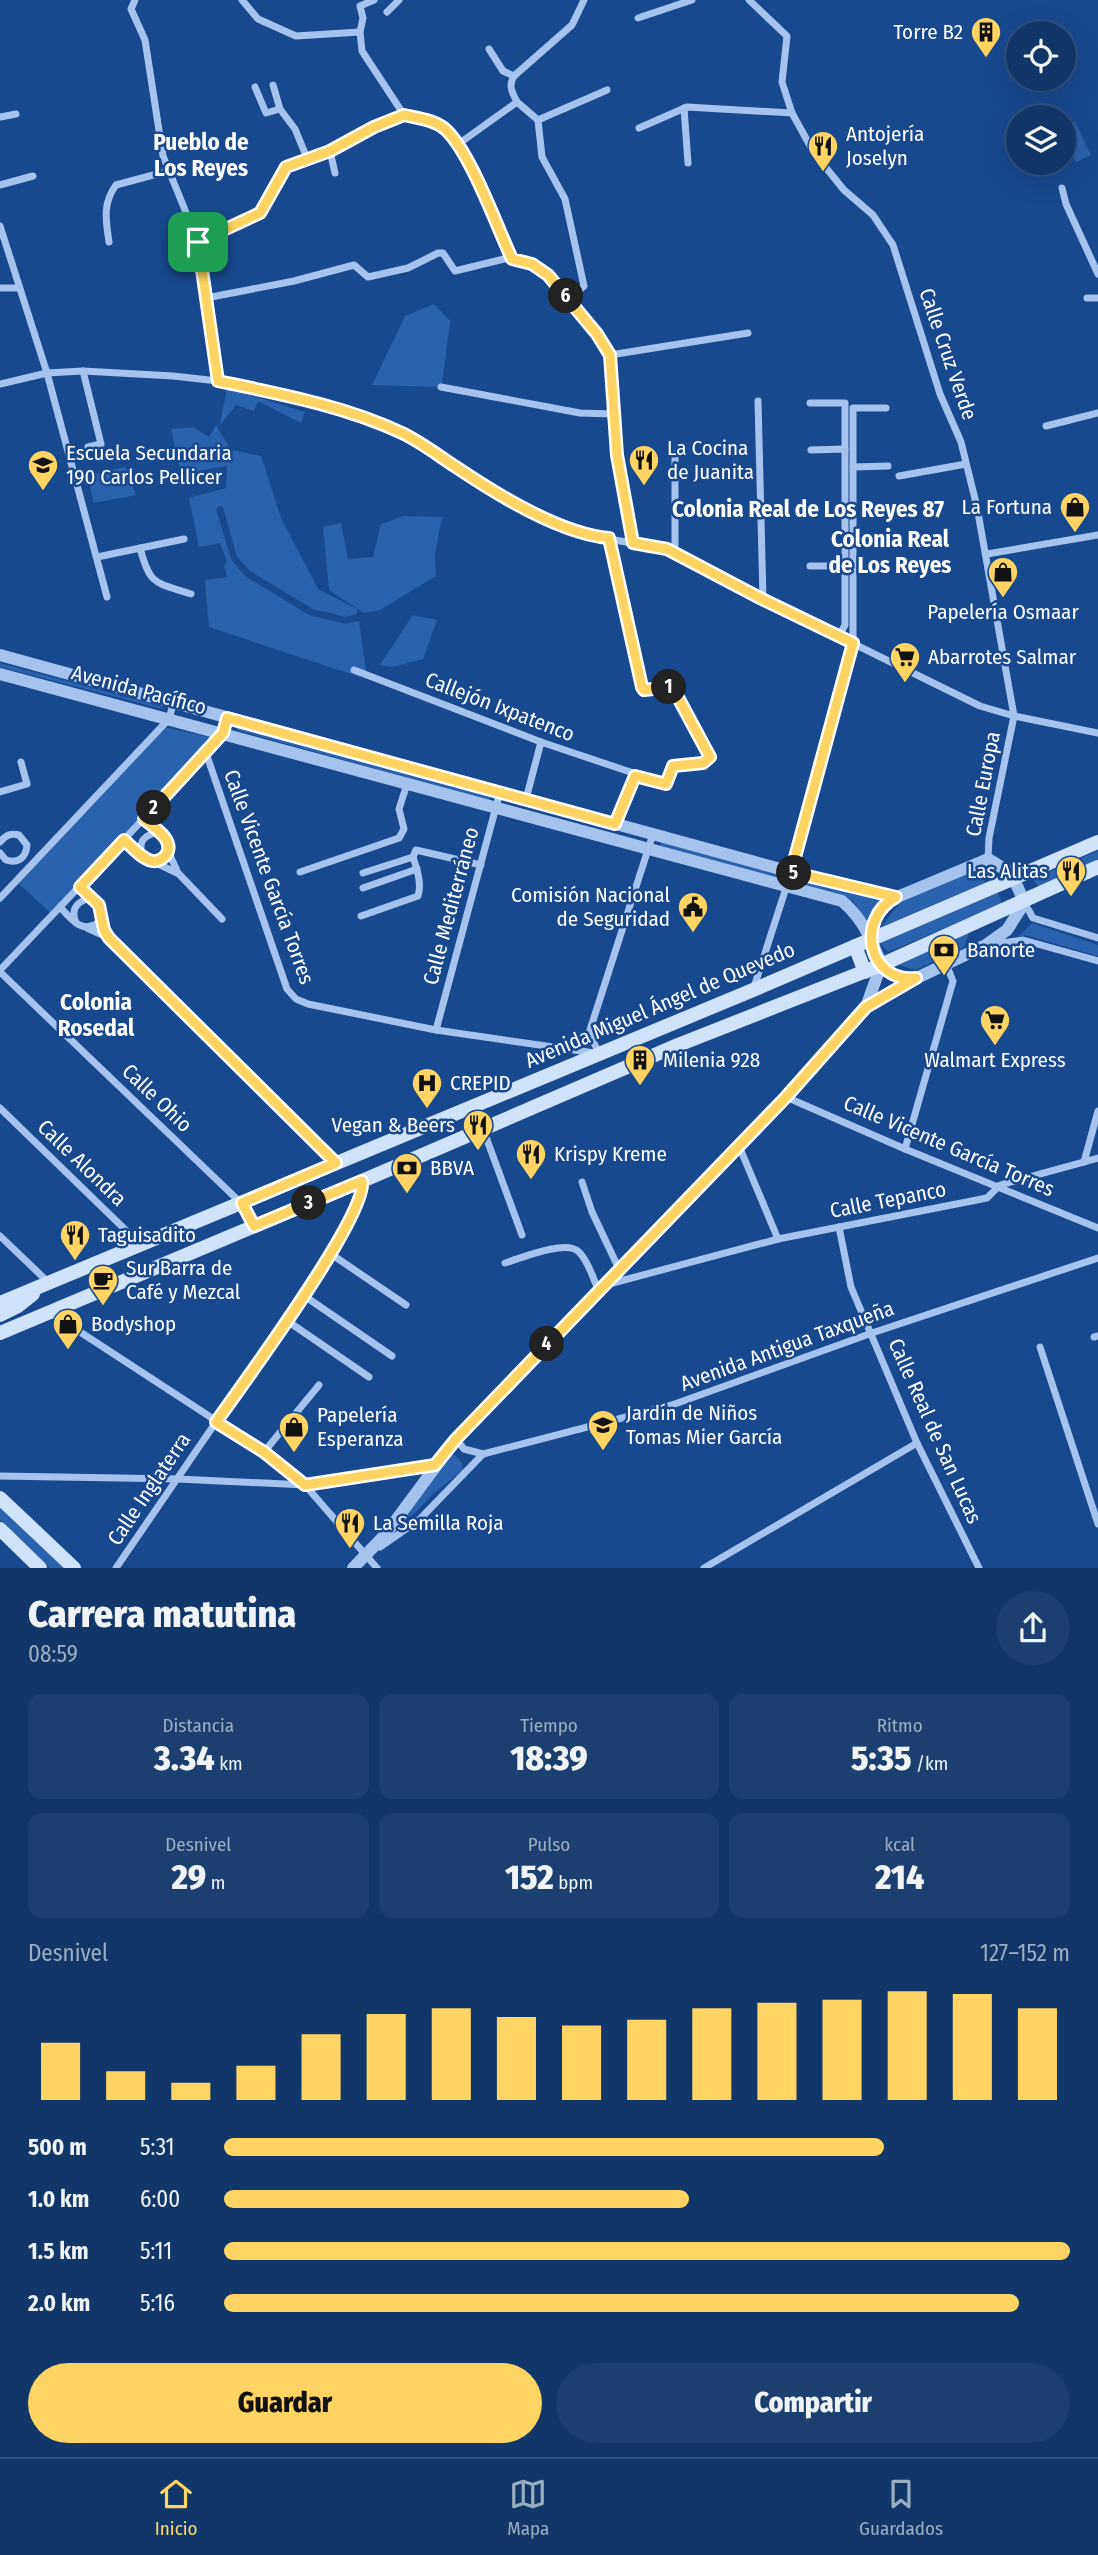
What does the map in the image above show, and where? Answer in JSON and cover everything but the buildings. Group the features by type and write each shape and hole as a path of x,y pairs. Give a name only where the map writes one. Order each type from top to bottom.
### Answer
{"main road":[{"name":"Avenida Miguel Ángel de Quevedo","path":"0,1303 753,990 1098,842"},
{"name":"Avenida Miguel Ángel de Quevedo","path":"0,1334 678,1045 865,972 1098,867"},
{"path":"855,946 865,972"},
{"path":"0,1315 18,1306 48,1283"},
{"path":"0,1498 74,1568"},
{"path":"0,1529 40,1568"}],"street":[{"path":"135,0 131,9 145,40 168,171 198,242 218,381"},
{"path":"242,0 258,19 296,36 360,32"},
{"path":"374,0 360,6 363,18 360,32 362,51 404,115"},
{"path":"387,12 399,0"},
{"path":"569,299 584,286 565,200 542,157 538,120 517,102 511,92 510,83 514,76 572,25 584,0"},
{"path":"638,18 692,0"},
{"name":"Calle Cruz Verde","path":"749,0 787,36 782,82 792,113 814,153 844,190 873,215 893,245 940,394 961,442 986,554 1014,716"},
{"path":"489,49 503,71 514,76"},
{"path":"273,85 280,109 295,129 307,158"},
{"path":"255,87 266,113 280,109"},
{"path":"538,120 607,90"},
{"path":"457,145 517,102"},
{"path":"684,108 688,163"},
{"path":"639,128 684,108 792,113"},
{"path":"0,117 16,114"},
{"path":"198,242 260,213 286,167 330,151 374,127 404,115 444,128 457,145 483,193 512,259"},
{"path":"330,151 335,173"},
{"path":"108,242 105,211 116,185 168,171"},
{"path":"0,185 33,176"},
{"path":"1062,188 1066,204 1098,274"},
{"path":"0,226 47,373 107,597"},
{"path":"206,298 293,281 354,265 368,277 408,268 439,253 443,253 455,271 504,259 532,264 548,275 569,299 610,355 617,455 633,543"},
{"path":"0,288 19,288"},
{"path":"1087,298 1098,298"},
{"path":"610,355 748,333"},
{"path":"83,371 101,444 88,447"},
{"path":"0,384 47,373 83,371 218,381 311,401 405,434 474,479 546,519 591,536 675,552 762,599 980,706 1014,716 1098,733"},
{"path":"441,387 580,413 614,414"},
{"path":"758,401 762,599"},
{"path":"810,403 845,403 845,625 839,636"},
{"path":"791,872 853,643 853,408 886,408"},
{"path":"1046,426 1098,413"},
{"path":"811,450 845,449"},
{"path":"675,454 675,552"},
{"path":"899,476 966,464"},
{"path":"853,467 888,466"},
{"path":"986,554 1098,535"},
{"name":"Callejón Ixpatenco","path":"354,670 541,743 666,784 673,766 703,763 710,757 674,690 670,687 644,690 642,687 609,538"},
{"path":"97,557 184,539"},
{"path":"140,548 147,574 154,581 191,593"},
{"path":"810,566 846,566"},
{"name":"Avenida Pacífico","path":"0,655 791,872 896,897"},
{"name":"Avenida Pacífico","path":"0,674 842,901 852,909 870,939 881,965"},
{"path":"0,898 169,719 173,704"},
{"name":"Calle Europa","path":"988,859 989,838 1014,716"},
{"path":"0,971 206,752 223,733 227,718"},
{"path":"526,799 541,743"},
{"name":"Calle Vicente García Torres","path":"206,752 287,989 296,999 436,1030 599,1053"},
{"path":"0,792 27,784 20,762"},
{"path":"615,824 635,776"},
{"path":"300,872 399,838 404,829 399,809 407,784"},
{"name":"Calle Mediterráneo","path":"436,1030 500,792"},
{"path":"144,819 166,839 168,851 178,873 222,919"},
{"path":"0,831 24,839 39,856"},
{"path":"143,856 141,841 154,833 162,835"},
{"path":"0,842 5,836 13,834"},
{"path":"599,1053 589,1033 653,834"},
{"path":"124,840 143,856 178,873"},
{"path":"13,862 24,857 27,845"},
{"path":"361,916 418,896 420,892 413,857 414,852 419,849 481,865"},
{"path":"154,862 165,857 168,851"},
{"path":"0,853 24,873"},
{"path":"363,873 413,857"},
{"path":"870,939 878,913 886,903 988,859 1007,870 1015,879 1032,918 1098,938"},
{"path":"363,887 417,869"},
{"path":"80,887 101,911 109,938"},
{"path":"753,990 786,888"},
{"path":"353,1568 384,1535 456,1439 786,1097 866,1007 916,978 1000,937 1014,921 1023,899"},
{"path":"76,923 74,908 79,902 94,901"},
{"path":"60,907 76,923 109,938 336,1163"},
{"path":"87,928 98,923 101,918"},
{"path":"986,945 1023,940 1098,961"},
{"path":"905,1149 953,981 946,964"},
{"path":"866,1007 881,965 896,976 916,978"},
{"name":"Calle Ohio","path":"0,971 242,1203 254,1226"},
{"name":"Calle Vicente García Torres","path":"786,1097 1098,1228"},
{"name":"Calle Alondra","path":"0,1108 141,1244"},
{"path":"1084,1162 1098,1111"},
{"path":"483,1129 522,1235"},
{"path":"738,1146 778,1239"},
{"name":"Calle Tepanco","path":"601,1288 778,1239 987,1198 999,1186 1098,1158"},
{"name":"Calle Inglaterra","path":"117,1568 331,1254 359,1202 364,1189 362,1181"},
{"path":"582,1182 592,1212 619,1269"},
{"name":"Calle Real de San Lucas","path":"839,1227 851,1287 917,1443 979,1568"},
{"path":"0,1236 48,1283"},
{"path":"505,1263 549,1250 571,1247 578,1251 587,1263 601,1288"},
{"path":"331,1254 406,1305"},
{"name":"Avenida Antigua Taxqueña","path":"483,1454 672,1405 872,1333 1098,1258"},
{"path":"303,1295 392,1356"},
{"path":"51,1313 264,1452 305,1485 377,1568"},
{"path":"286,1320 369,1377"},
{"path":"1040,1347 1098,1524"},
{"path":"264,1452 319,1385"},
{"path":"366,1556 419,1520 483,1454 464,1449 456,1439"},
{"path":"704,1568 917,1443"},
{"path":"0,1476 178,1479 305,1485 435,1465"}],"shaded area":[{"path":"1076,124 1091,155 1076,162"},
{"path":"434,304 450,321 442,384 438,387 372,385 405,316"},
{"path":"227,388 305,412 301,423 258,401 254,411 236,405 220,425"},
{"path":"216,425 231,450 261,456 281,518 318,589 357,609 357,614 345,617 313,609 250,571 237,557 223,507 220,506 216,509 231,559 245,576 309,615 345,624 359,621 366,671 350,670 372,681 209,627 205,580 227,577 224,566 227,562 220,543 199,547 189,498 226,488 227,466 181,474 171,429 193,427 209,437"},
{"path":"125,467 136,495 94,503 87,476"},
{"path":"404,516 442,517 435,554 436,576 380,610 364,613 329,590 323,527 341,523 348,559 373,557 381,524"},
{"path":"413,615 437,620 423,659 392,667 380,665"},
{"path":"0,663 156,705 166,710 0,667"},
{"path":"164,727 213,738 52,914 18,883"},
{"path":"237,727 490,796 489,800 236,730"},
{"path":"661,842 884,900 868,924 853,901 661,847"},
{"path":"1098,851 1098,860 1039,887 1032,879"},
{"path":"970,871 986,882 881,927 903,899"},
{"path":"998,893 1002,904 888,952 880,943"},
{"path":"1032,923 1098,945 1098,956 1025,935 1018,937"},
{"path":"969,932 964,947 915,970 895,964"},
{"path":"455,1455 462,1463 463,1470 405,1519 428,1487 444,1457"},
{"path":"0,1505 67,1568 50,1568 0,1520"}],"place":[{"name":"Torre B2","path":"986,59"},
{"name":"Antojería Joselyn","path":"823,173"},
{"name":"La Cocina de Juanita","path":"644,487"},
{"name":"Escuela Secundaria 190 Carlos Pellicer","path":"43,492"},
{"name":"La Fortuna","path":"1075,534"},
{"name":"Papelería Osmaar","path":"1003,599"},
{"name":"Abarrotes Salmar","path":"905,684"},
{"name":"Las Alitas","path":"1071,898"},
{"name":"Comisión Nacional de Seguridad","path":"693,934"},
{"name":"Banorte","path":"944,977"},
{"name":"Walmart Express","path":"995,1047"},
{"name":"Milenia 928","path":"640,1087"},
{"name":"CREPID","path":"427,1110"},
{"name":"Vegan & Beers","path":"478,1152"},
{"name":"Krispy Kreme","path":"531,1181"},
{"name":"BBVA","path":"407,1195"},
{"name":"Taguisadito","path":"75,1262"},
{"name":"Sur Barra de Café y Mezcal","path":"103,1307"},
{"name":"Bodyshop","path":"68,1351"},
{"name":"Jardín de Niños Tomas Mier García","path":"603,1452"},
{"name":"Papelería Esperanza","path":"294,1454"},
{"name":"La Semilla Roja","path":"350,1550"}],"district":[{"name":"Pueblo de Los Reyes","path":"201,155"},
{"name":"Colonia Real de Los Reyes 87","path":"808,509"},
{"name":"Colonia Real de Los Reyes","path":"890,552"},
{"name":"Colonia Rosedal","path":"96,1015"}],"route":[{"path":"404,115 444,128 465,158 512,259 532,264 548,275 597,334 610,355 617,455 633,543 667,549 853,643 791,872 896,897 886,903 878,913 870,939 886,971 907,979 916,978 866,1007 786,1097 456,1439 435,1465 305,1485 264,1452 216,1422 331,1254 359,1202 364,1189 362,1181 254,1226 242,1203 336,1163 109,938 104,930 99,905 80,887 124,840 148,860 154,862 165,857 169,845 166,839 144,819 223,733 227,718 615,824 635,776 665,785 673,766 703,763 710,757 673,688 644,690 642,687 609,538 591,536 546,519 474,479 405,434 311,401 218,381 198,242 260,213 286,167 330,151 374,127 404,115"}]}
